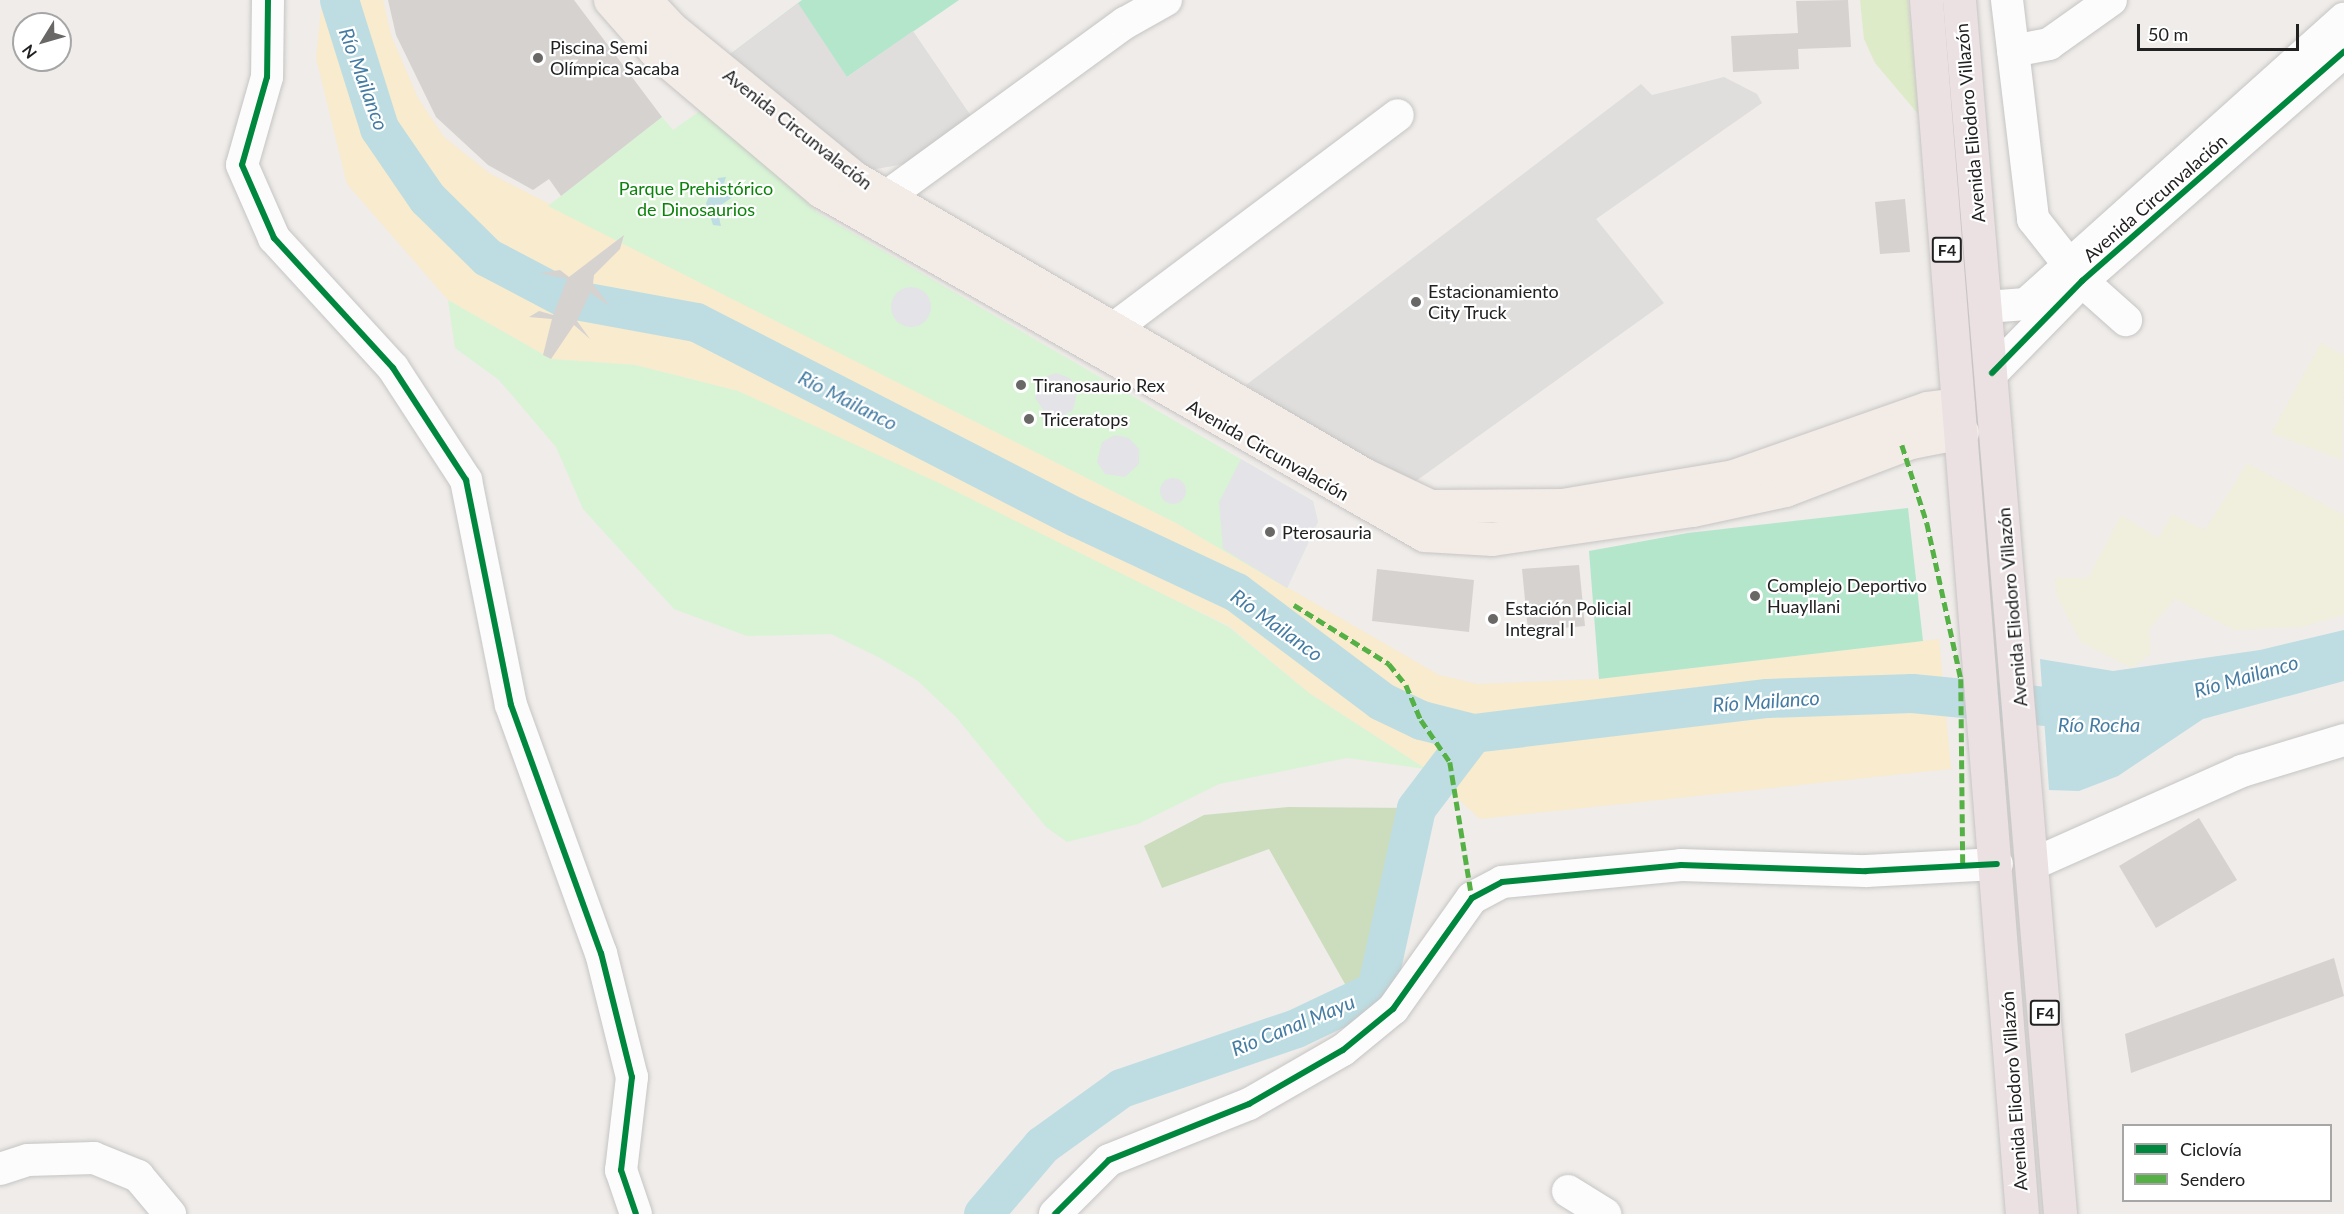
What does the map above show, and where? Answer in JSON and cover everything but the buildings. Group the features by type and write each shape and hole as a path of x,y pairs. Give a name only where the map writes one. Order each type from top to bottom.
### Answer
{"highway":[{"name":"Avenida Eliodoro Villazón","path":"1926,0 1994,815 2022,1214"},
{"name":"Avenida Eliodoro Villazón","path":"1959,0 2003,497 2060,1214"}],"main road":[{"name":"Avenida Circunvalación","path":"610,0 654,50 710,78 855,178 879,209 1359,487"},
{"name":"Avenida Circunvalación","path":"645,0 710,78"},
{"name":"Avenida Circunvalación","path":"879,209 1113,329 1359,487 1424,535 1562,505 1733,476 1927,408 1960,418"}],"street":[{"path":"268,0 267,77 242,165 274,238 393,368 466,480 511,705 601,953 632,1077 621,1170 636,1214"},
{"path":"879,209 1125,23 1166,0"},
{"path":"2007,0 2033,219 2074,273 2126,320"},
{"path":"2013,51 2049,44 2111,0"},
{"name":"Avenida Circunvalación","path":"1992,373 2074,273 2344,19"},
{"name":"Avenida Circunvalación","path":"1986,307 2026,304 2074,273 2344,52"},
{"path":"1113,329 1398,115"},
{"path":"2033,864 2242,771 2344,740"},
{"path":"1055,1214 1109,1160 1249,1104 1343,1050 1393,1009 1472,898 1502,882 1682,865 1866,872 1997,864"},
{"path":"0,1169 28,1160 94,1158 138,1176 170,1214"},
{"path":"1568,1191 1605,1214"}],"shaded area":[{"path":"798,3 847,77 913,31 971,116 904,164 865,171 729,55"},
{"path":"1724,77 1757,94 1762,103 1596,219 1664,303 1409,486 1246,385 1641,84 1652,95"},
{"path":"911,287 919,288 925,293 930,299 930,315 925,321 919,326 911,327 903,326 897,321 892,315 891,307 892,299 897,293 903,288"},
{"path":"2321,343 2344,355 2342,460 2271,433"},
{"path":"1056,373 1070,378 1078,389 1073,410 1061,417 1047,415 1035,398 1042,378"},
{"path":"1115,435 1129,438 1139,449 1139,464 1125,477 1105,474 1097,462 1102,442"},
{"path":"1241,459 1313,501 1318,522 1287,588 1223,549 1219,502"},
{"path":"2247,463 2344,515 2344,615 2301,627 2234,630 2175,599 2149,630 2151,653 2132,668 2081,642 2057,597 2055,578 2088,578 2121,515 2158,538 2172,514 2205,530"},
{"path":"1173,478 1182,482 1186,491 1182,500 1173,504 1164,500 1160,491 1164,482"}],"green space":[{"path":"802,0 959,0 796,112 729,55"},
{"path":"1860,0 1908,0 1919,115 1875,63 1864,39"},
{"name":"Parque Prehistórico de Dinosaurios","path":"704,108 818,213 1313,501 1318,522 1287,588 1178,524 548,206 662,117 673,130"},
{"path":"448,300 551,359 635,365 738,391 939,483 1229,627 1309,693 1426,769 1347,758 1219,784 1138,824 1067,842 1046,827 956,717 918,681 878,657 831,634 747,636 674,609 583,509 556,447 499,380 455,348"},
{"name":"Complejo Deportivo Huayllani","path":"1908,508 1923,641 1599,679 1589,551 1688,533"},
{"path":"1288,807 1416,808 1376,990 1354,1000 1269,849 1162,888 1144,846 1204,815"}],"sand":[{"path":"322,0 383,0 391,35 418,98 444,137 489,173 1178,524 1439,675 1478,684 1599,679 1939,639 1951,769 1480,819 1426,769 1309,693 1229,626 738,391 635,365 551,359 448,300 347,184 316,58"}],"water":[{"path":"726,177 721,193 737,194 721,205 733,214 718,213 721,226 713,225 706,203 718,178"},
{"name":"Río Rocha","path":"2344,630 2344,681 2203,719 2118,776 2079,791 2049,790 2040,659 2113,671 2260,650"}],"waterway":[{"name":"Río Mailanco","path":"339,0 379,128 427,198 487,257 565,298 696,322 1076,517 1236,592 1381,701 1421,720 1473,733 1767,698 1912,693 2096,711"},
{"name":"Rio Canal Mayu","path":"983,1214 1042,1145 1121,1088 1296,1028 1376,990 1416,808 1473,733"}],"marked path":[{"path":"1902,445 1927,523 1961,679 1963,866"},
{"path":"1294,605 1389,664 1406,685 1421,720 1450,762 1472,898"}],"cycle path":[{"path":"268,0 267,77 242,165 274,238 393,368 466,480 511,705 601,953 632,1077 621,1170 636,1214"},
{"path":"1992,373 2082,281 2344,52"},
{"path":"1055,1214 1109,1160 1249,1104 1343,1050 1393,1009 1472,898 1502,882 1681,865 1866,871 1997,864"}],"place":[{"name":"Piscina Semi Olímpica Sacaba","path":"538,58"},
{"name":"Estacionamiento City Truck","path":"1416,302"},
{"name":"Tiranosaurio Rex","path":"1021,385"},
{"name":"Triceratops","path":"1029,419"},
{"name":"Pterosauria","path":"1270,532"},
{"name":"Complejo Deportivo Huayllani","path":"1755,596"},
{"name":"Estación Policial Integral I","path":"1493,619"}]}
